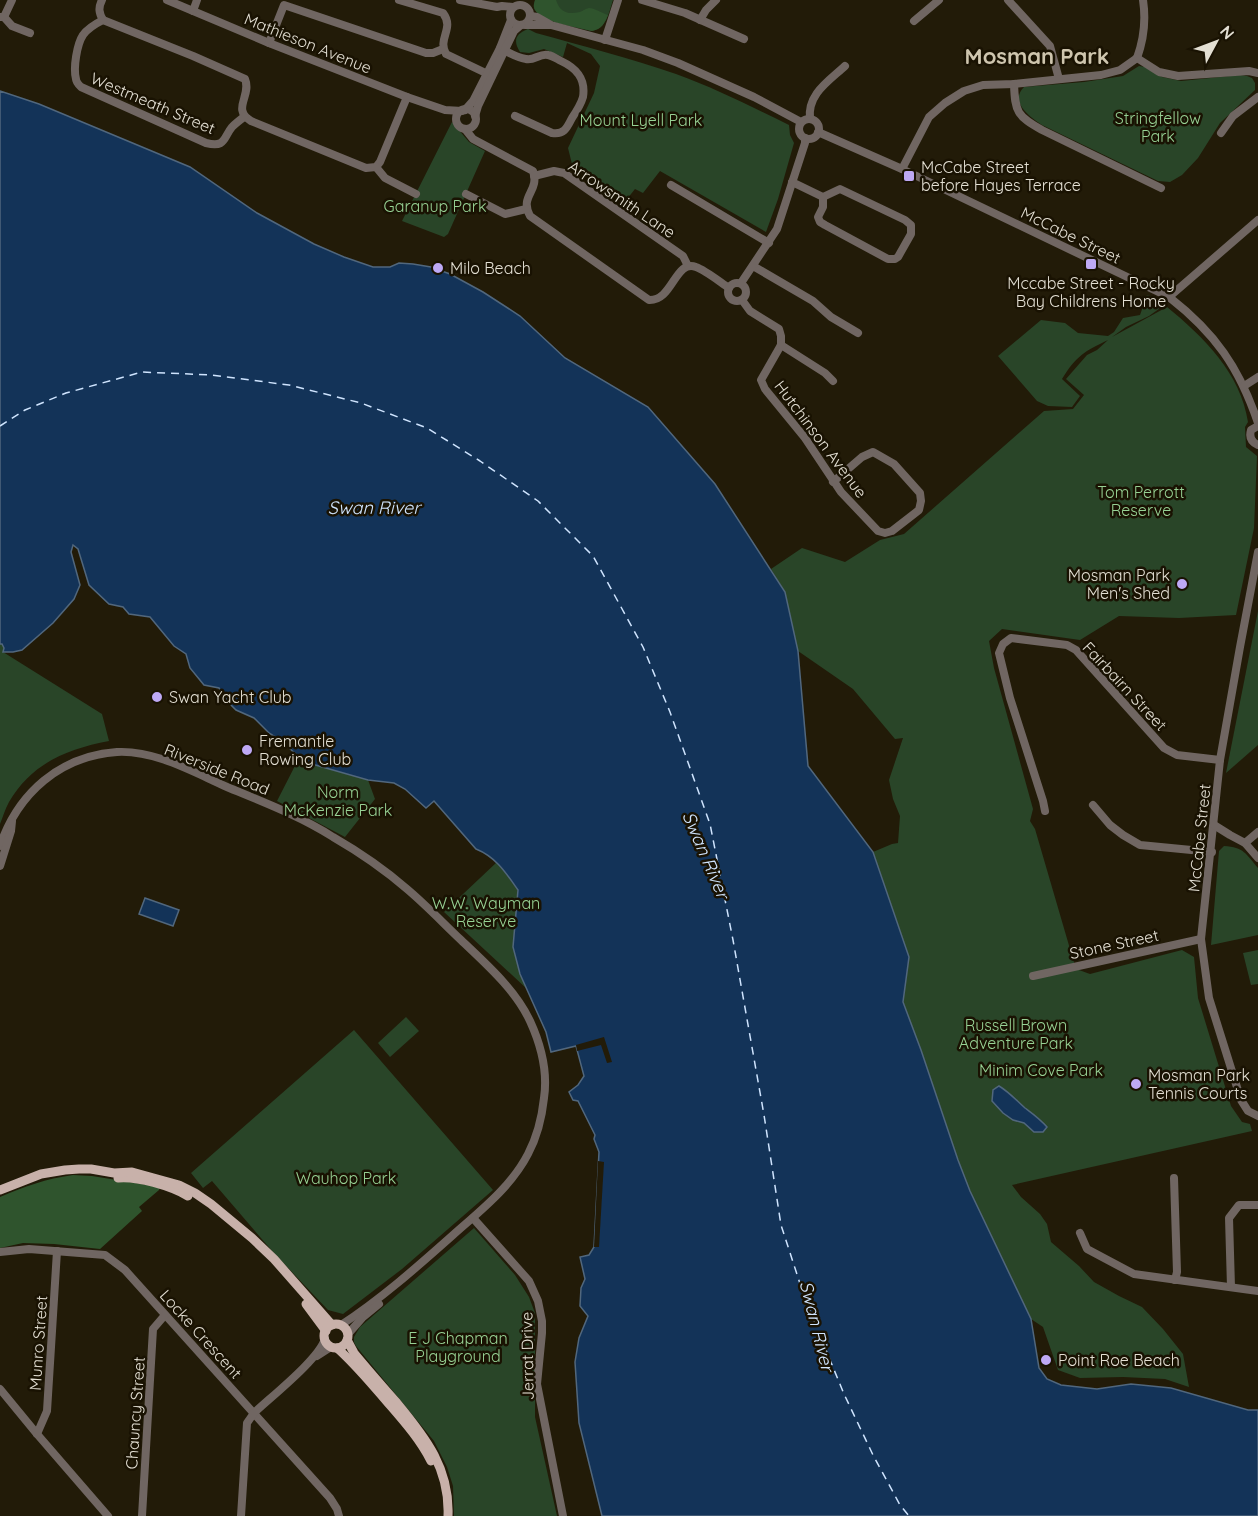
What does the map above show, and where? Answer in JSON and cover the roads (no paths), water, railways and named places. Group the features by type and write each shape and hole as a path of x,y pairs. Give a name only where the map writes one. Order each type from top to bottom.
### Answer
{"main road":[{"path":"0,1190 41,1174 79,1169 114,1173 132,1172 179,1185 211,1204 274,1259 342,1346 348,1337"},
{"path":"0,1196 51,1178 82,1174 151,1182 183,1193 209,1209 265,1257 398,1415 427,1453 440,1487 442,1516"},
{"path":"332,1336 346,1329 354,1353 431,1447 439,1463 446,1488 448,1516"}],"street":[{"path":"12,0 2,17 12,26 30,33"},
{"path":"102,0 99,5 99,14 103,20 242,77 247,85 241,108 244,117 366,168 376,167 380,162 407,97"},
{"name":"Mathieson Avenue","path":"167,0 407,97 438,108 464,110"},
{"path":"193,10 197,0"},
{"path":"399,0 443,13 449,25 443,44 446,54 489,74"},
{"path":"460,0 497,7 501,12 525,6 530,13 551,25 678,63 746,93 801,122 810,119 816,122 818,132 814,137 805,138"},
{"path":"532,0 529,21 514,31 472,101 459,113 456,120 460,127 465,129 473,139 532,171 535,183 525,203 530,216 649,300 661,298 682,269 688,266 696,266 729,288"},
{"path":"605,40 618,0"},
{"path":"642,0 685,13 744,39"},
{"path":"700,20 716,0"},
{"path":"914,21 939,0"},
{"path":"1008,0 1050,46 1059,79"},
{"path":"902,168 929,117 964,91 983,85 1101,75 1119,70 1137,58 1144,32 1143,0"},
{"path":"269,43 284,5 426,53 434,53 443,49"},
{"path":"516,10 515,24 551,25"},
{"path":"503,49 516,10"},
{"name":"Westmeath Street","path":"103,20 83,36 78,46 75,74 81,87 214,145 225,140 231,129 244,117"},
{"path":"503,49 528,60 550,55 572,66 581,78 582,99 563,132 552,133 516,116"},
{"path":"1137,58 1159,72 1178,76 1249,70 1258,73"},
{"path":"810,119 810,107 814,96 845,66"},
{"path":"479,142 475,135 475,117 489,74"},
{"path":"1014,84 1015,102 1025,120 1161,188"},
{"path":"1221,133 1233,116 1258,97"},
{"name":"Mathieson Avenue","path":"438,108 456,120"},
{"path":"464,110 470,111 475,117"},
{"path":"741,284 777,229 805,143 805,138 799,131 801,122"},
{"path":"465,129 474,126"},
{"name":"McCabe Street","path":"818,132 902,168 1169,297 1215,339 1231,361 1244,386 1258,424"},
{"path":"376,167 385,178 416,194"},
{"name":"Arrowsmith Lane","path":"534,176 554,171 564,173 683,256 688,266"},
{"path":"792,182 823,197"},
{"path":"671,186 769,243"},
{"path":"840,189 909,222 912,229 901,253 895,260 888,259 820,222 823,197 840,189"},
{"path":"466,194 506,214 526,209"},
{"path":"1169,297 1258,220"},
{"path":"753,266 813,301 831,317 858,333"},
{"path":"736,283 741,284 746,287 747,293 742,300 736,301 731,299 728,293 729,288 736,283"},
{"path":"742,300 750,311 778,329 782,336 781,345 825,373 833,381"},
{"name":"Hutchinson Avenue","path":"781,345 761,380 805,438 833,482 841,492 878,531 885,533 892,531 919,510 920,493 894,464 873,452 862,457 833,482"},
{"path":"1244,386 1258,377"},
{"path":"1258,424 1251,430 1250,436 1258,445"},
{"name":"McCabe Street","path":"1258,552 1221,760 1201,939 1209,998 1238,1091 1248,1111 1258,1116"},
{"name":"Fairbairn Street","path":"1045,811 1010,698 999,653 1003,644 1011,638 1067,645 1076,650 1164,748 1178,755 1221,760"},
{"name":"Riverside Road","path":"0,846 7,827 24,800 56,771 95,755 125,752 148,756 171,762 320,829 369,860 407,888 494,972 515,997 529,1019 541,1048 545,1095 538,1129 528,1154 511,1180 473,1218 405,1277"},
{"path":"1093,805 1110,825 1123,836 1140,845 1212,852"},
{"name":"Riverside Road","path":"0,866 12,821"},
{"path":"1214,825 1245,843 1258,858"},
{"path":"1245,843 1258,832"},
{"path":"1213,837 1230,835"},
{"name":"Stone Street","path":"1034,976 1201,939"},
{"path":"1173,1178 1177,1272 1175,1280"},
{"path":"1231,1287 1229,1218 1239,1205 1258,1205"},
{"name":"Jerrat Drive","path":"473,1218 529,1281 538,1301 542,1333 537,1384 563,1516"},
{"path":"1080,1233 1088,1249 1134,1274 1258,1291"},
{"name":"Locke Crescent","path":"0,1252 29,1249 105,1255 125,1270 330,1498 339,1516"},
{"name":"Munro Street","path":"37,1434 47,1411 57,1251"},
{"path":"241,1516 247,1423 254,1413 310,1361 332,1336 405,1277"},
{"path":"348,1337 362,1318 386,1298 405,1277"},
{"name":"Chauncy Street","path":"142,1516 153,1329 165,1316"},
{"path":"0,1389 108,1516"}],"water":[{"name":"Swan River","path":"0,91 39,104 190,167 257,213 314,244 344,257 373,267 390,267 399,263 413,264 431,267 450,274 520,316 565,358 648,407 715,484 785,592 798,651 808,766 873,852 909,957 903,1002 970,1191 1031,1319 1039,1368 1047,1379 1061,1385 1097,1389 1131,1384 1171,1388 1248,1410 1258,1410 1258,1516 602,1516 579,1423 575,1362 579,1338 588,1316 580,1306 581,1288 585,1279 580,1257 589,1255 594,1247 599,1152 594,1139 595,1135 578,1101 573,1100 569,1092 584,1076 576,1046 551,1052 546,1032 520,974 513,947 518,890 500,866 489,856 476,849 434,801 426,808 405,789 394,783 368,780 305,762 254,718 236,710 219,688 204,685 190,668 186,654 174,646 150,617 129,614 123,607 109,604 89,585 78,549 73,545 71,552 80,585 74,599 53,623 22,650 3,652 4,648 0,644"},
{"path":"145,898 179,910 173,926 139,914"},
{"path":"999,1086 1047,1127 1043,1132 1034,1132 1024,1123 1013,1120 1003,1113 992,1101 993,1090"}],"place":[{"name":"McCabe Street before Hayes Terrace","path":"909,176"},
{"name":"Mccabe Street - Rocky Bay Childrens Home","path":"1091,264"},
{"name":"Milo Beach","path":"438,268"},
{"name":"Mosman Park Men's Shed","path":"1182,584"},
{"name":"Swan Yacht Club","path":"157,697"},
{"name":"Fremantle Rowing Club","path":"247,750"},
{"name":"Mosman Park Tennis Courts","path":"1136,1084"},
{"name":"Point Roe Beach","path":"1046,1360"}],"district":[{"name":"Mosman Park","path":"1037,56"}],"park label":[{"name":"Mount Lyell Park","path":"641,120"},
{"name":"Stringfellow Park","path":"1158,127"},
{"name":"Garanup Park","path":"435,206"},
{"name":"Tom Perrott Reserve","path":"1141,501"},
{"name":"Norm McKenzie Park","path":"338,801"},
{"name":"W.W. Wayman Reserve","path":"486,912"},
{"name":"Russell Brown Adventure Park","path":"1016,1034"},
{"name":"Minim Cove Park","path":"1041,1070"},
{"name":"Wauhop Park","path":"346,1178"},
{"name":"E J Chapman Playground","path":"458,1347"}]}
